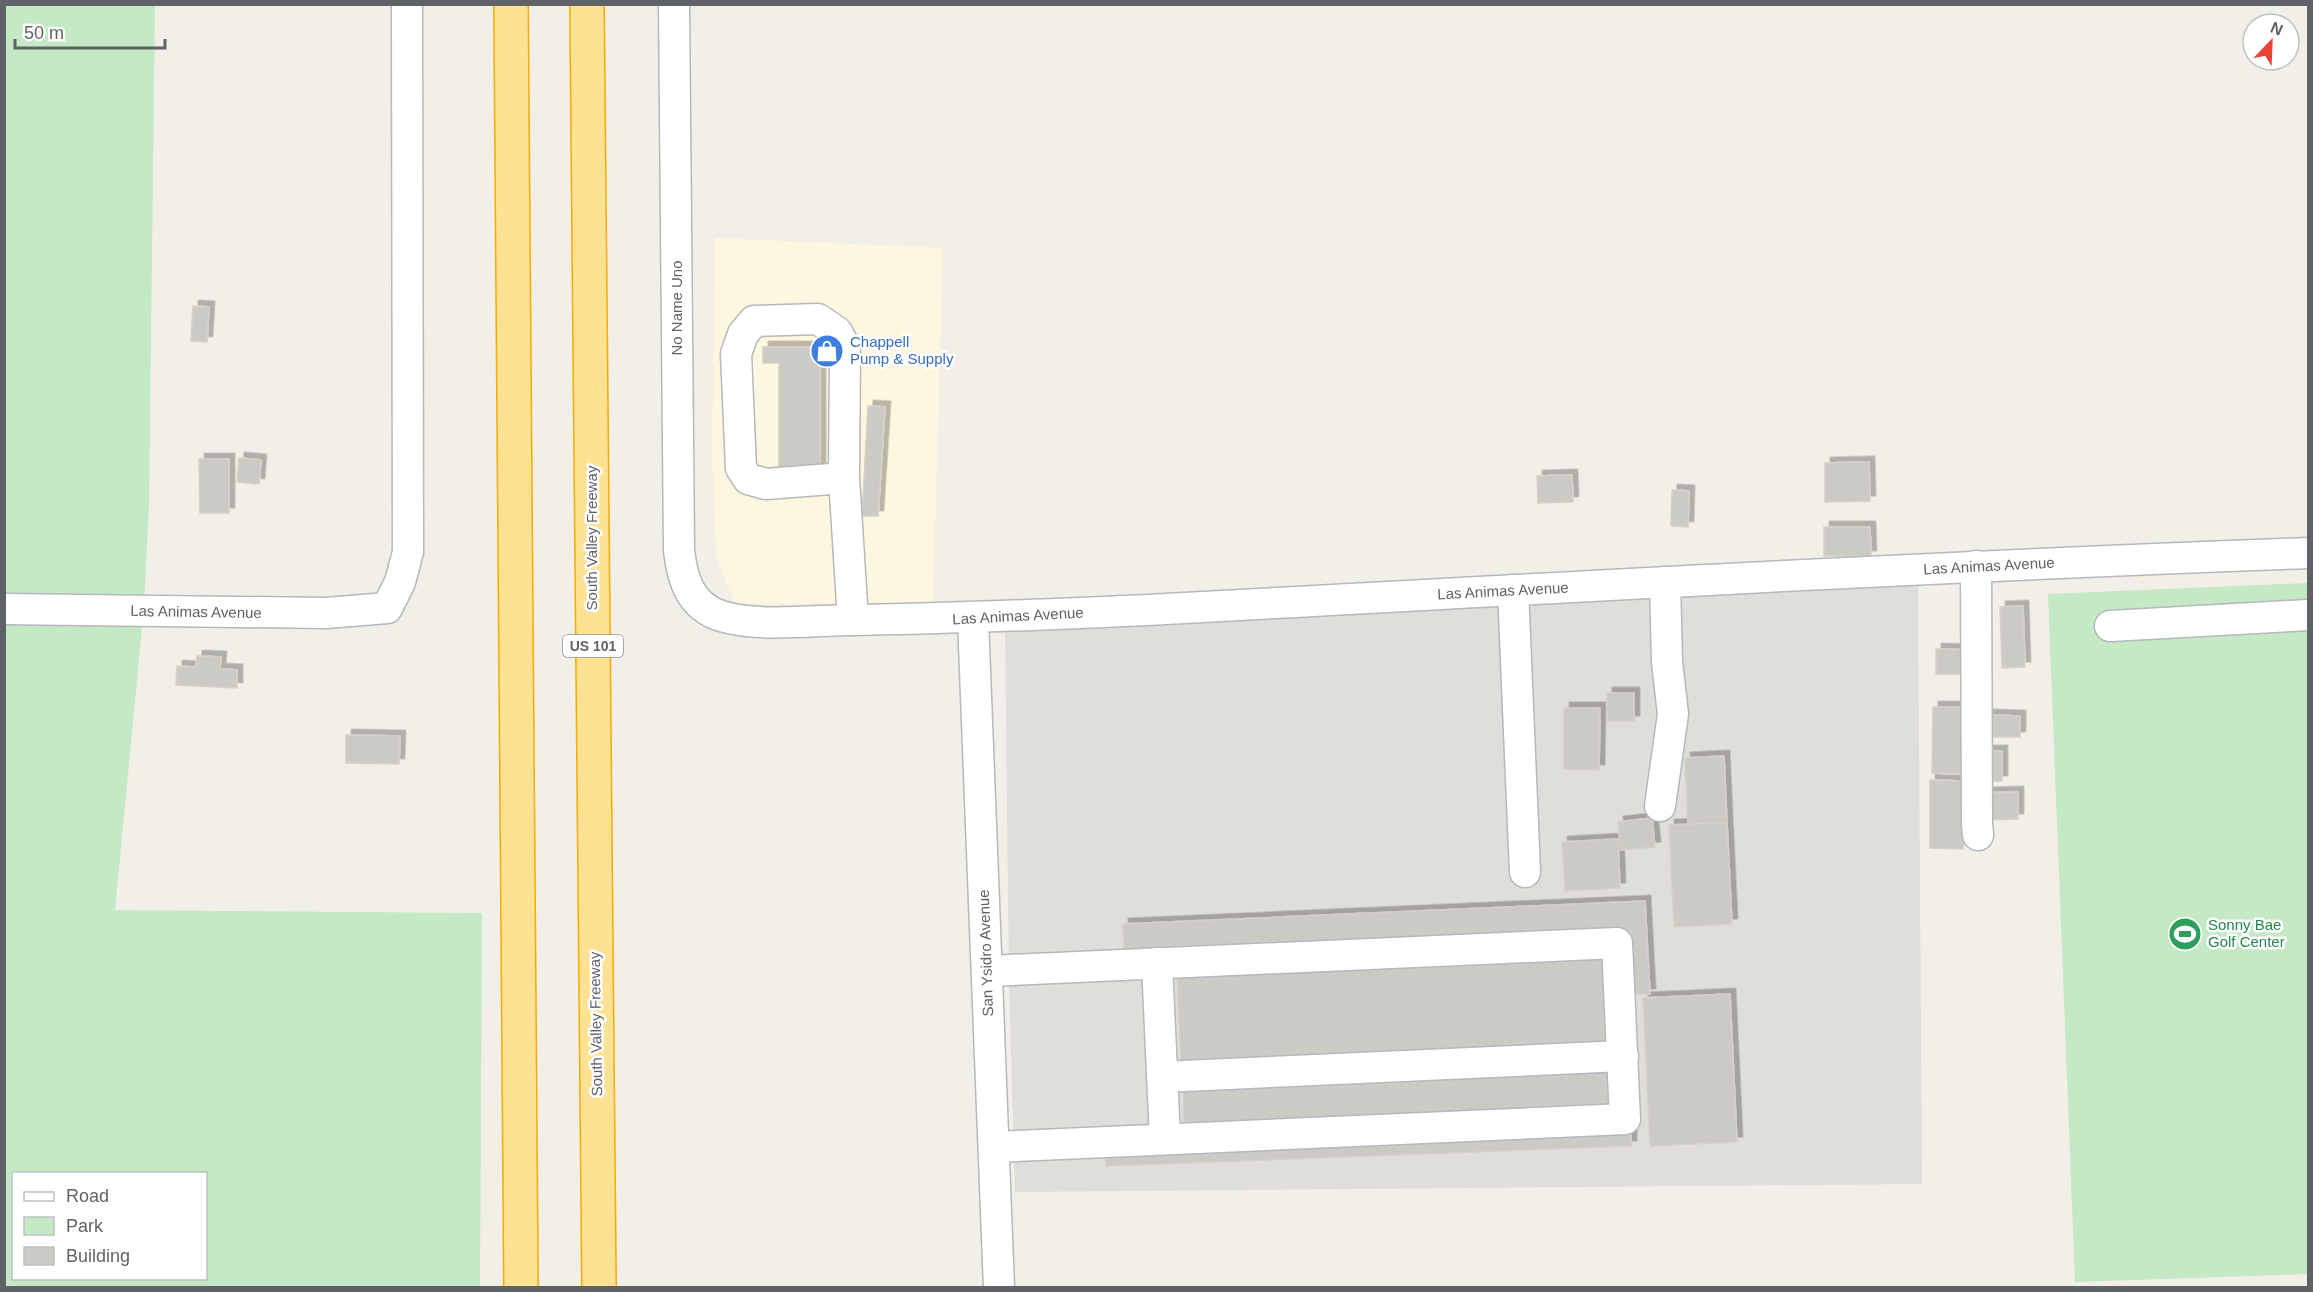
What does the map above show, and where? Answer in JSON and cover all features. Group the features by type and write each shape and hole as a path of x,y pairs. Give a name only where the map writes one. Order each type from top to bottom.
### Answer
{"highway":[{"path":"510,4 521,1287"},
{"name":"South Valley Freeway","path":"587,4 599,1287"}],"street":[{"name":"No Name Uno","path":"674,4 679,550 681,571 689,592 701,606"},
{"name":"Las Animas Avenue","path":"4,609 326,614 387,608 400,582 408,552 405,9"},
{"path":"844,478 766,484 748,479 741,468 736,354 743,334 754,321 818,319 837,332 845,347 844,478 853,620"},
{"name":"Las Animas Avenue","path":"701,606 718,615 755,621 973,619 1976,566 2308,553"},
{"path":"1976,566 1978,835"},
{"path":"1660,806 1673,714 1667,662 1665,582"},
{"path":"1513,590 1525,872"},
{"path":"2110,626 2308,615"},
{"name":"San Ysidro Avenue","path":"973,619 999,1287"},
{"path":"987,971 1617,943 1623,1056 1625,1119 994,1147"},
{"path":"1157,963 1165,1139"},
{"path":"1162,1077 1623,1056"}],"shaded area":[{"name":"Chappell Pump & Supply","path":"715,238 943,248 933,603 735,604 716,556 712,453"},
{"path":"1918,580 1922,1184 1015,1192 1009,983 1005,628"}],"green space":[{"path":"5,5 155,5 149,504 144,607 115,910 482,913 480,1287 5,1288"},
{"name":"Sonny Bae Golf Center","path":"2308,583 2308,1274 2075,1282 2048,594"}],"building":[{"path":"193,306 209,307 207,342 191,341"},
{"path":"763,347 820,347 820,476 779,476 779,363 763,363"},
{"path":"868,406 885,407 878,516 862,516"},
{"path":"239,458 261,460 259,484 237,482"},
{"path":"199,459 229,459 229,513 200,513"},
{"path":"1869,462 1870,501 1825,502 1825,463"},
{"path":"1572,475 1573,502 1538,503 1537,476"},
{"path":"1672,490 1689,491 1688,527 1671,526"},
{"path":"1824,527 1870,527 1871,556 1824,556"},
{"path":"2023,606 2025,667 2002,668 2000,607"},
{"path":"1936,649 1968,650 1967,674 1936,674"},
{"path":"197,656 221,657 220,669 237,670 237,688 176,685 177,666 196,667"},
{"path":"1607,693 1634,693 1634,721 1607,721"},
{"path":"1933,707 1962,707 1961,774 1932,773"},
{"path":"1564,708 1600,708 1599,770 1564,769"},
{"path":"1987,715 2020,716 2020,737 1986,737"},
{"path":"346,735 400,736 399,764 346,763"},
{"path":"1988,751 2002,751 2002,781 1988,781"},
{"path":"1724,756 1727,823 1688,824 1685,758"},
{"path":"1930,780 1963,781 1963,849 1930,848"},
{"path":"2018,792 2018,819 1984,820 1983,793"},
{"path":"1652,818 1655,847 1621,850 1618,822"},
{"path":"1727,823 1732,924 1674,927 1669,825"},
{"path":"1618,839 1620,888 1565,891 1562,842"},
{"path":"1645,901 1650,994 1634,994 1631,932 1124,954 1123,924"},
{"path":"1603,958 1607,1046 1181,1064 1177,976"},
{"path":"1730,994 1737,1142 1650,1146 1643,998"},
{"path":"1607,1068 1609,1106 1184,1125 1183,1086"},
{"path":"1631,1129 1631,1146 1106,1166 1105,1149"}],"place":[{"name":"Chappell Pump & Supply","path":"827,351"},
{"name":"Sonny Bae Golf Center","path":"2185,934"}]}
